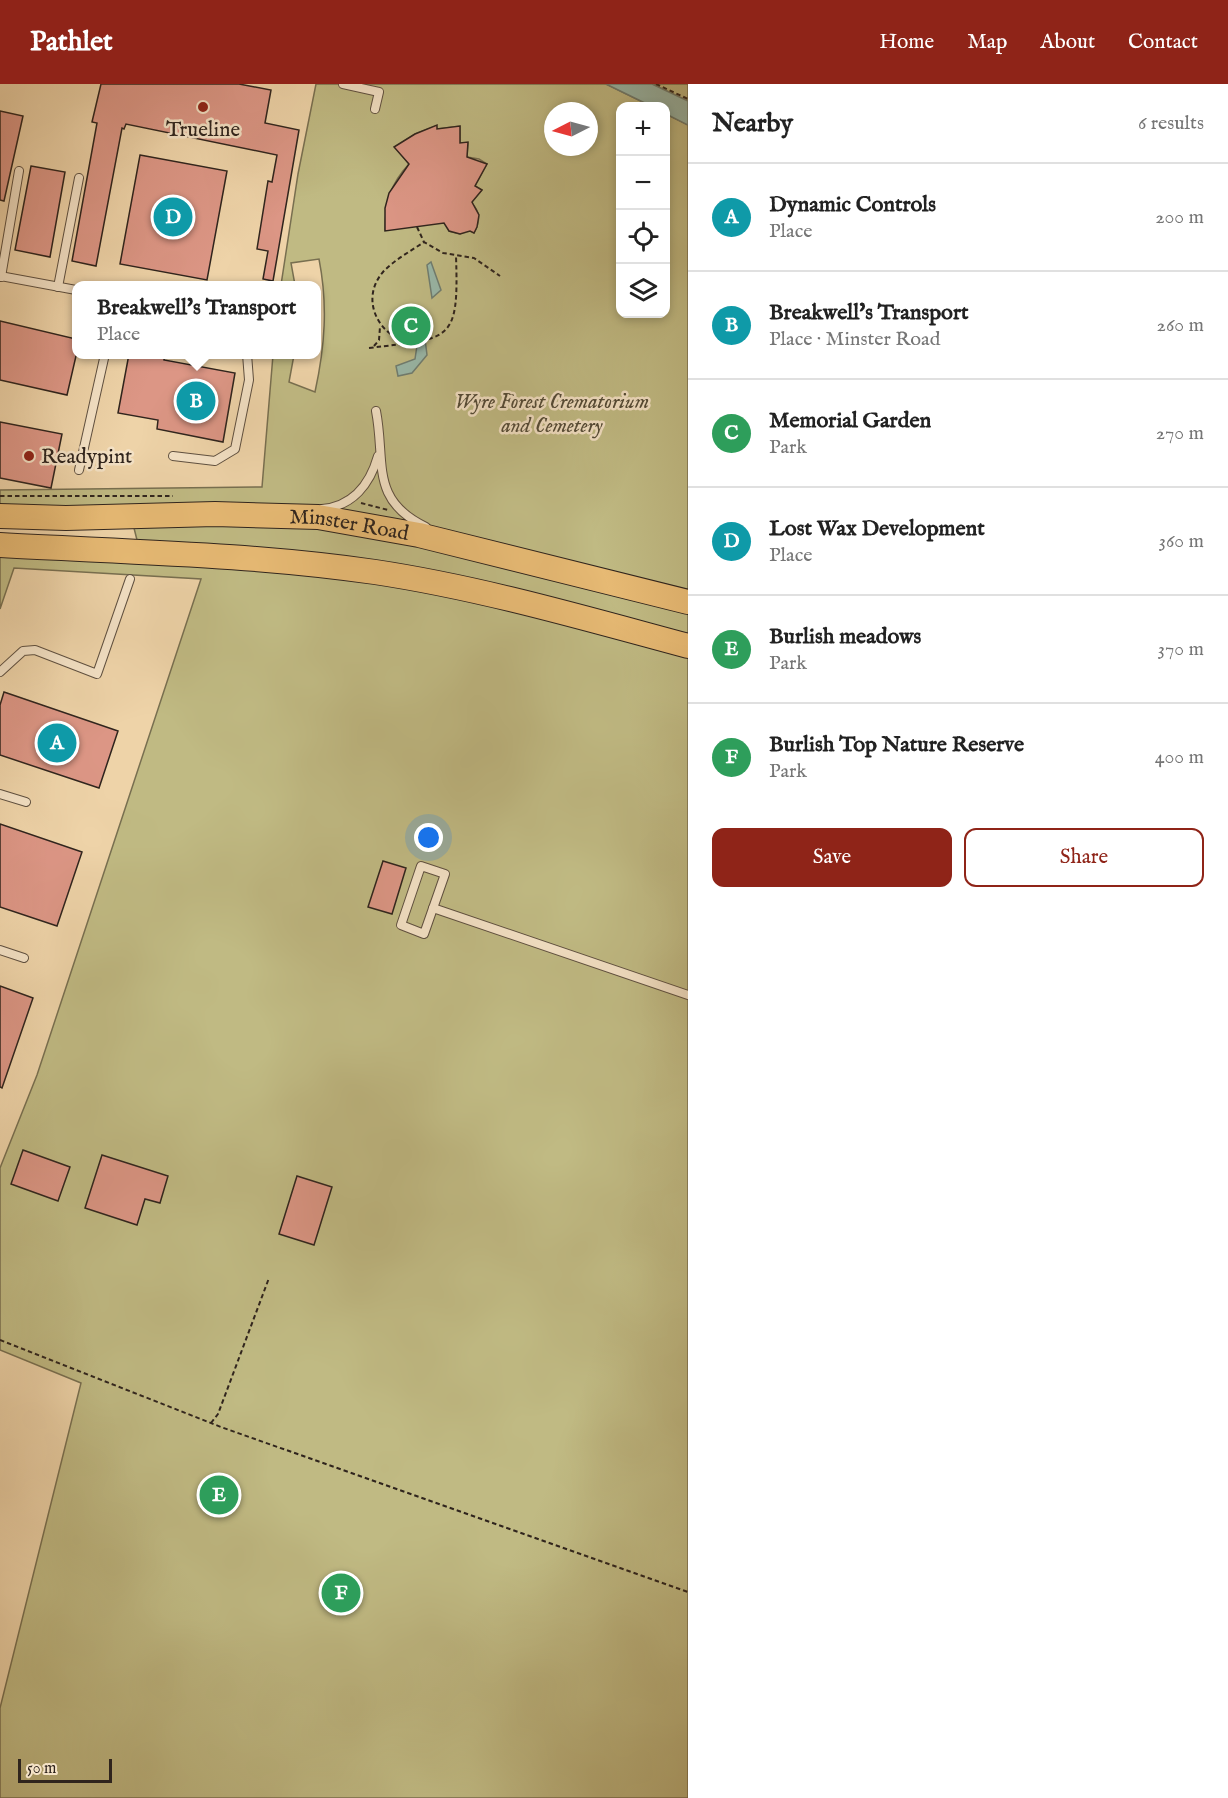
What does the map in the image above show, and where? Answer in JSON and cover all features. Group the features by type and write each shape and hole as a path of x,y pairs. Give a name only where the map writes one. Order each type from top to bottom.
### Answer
{"main road":[{"name":"Minster Road","path":"0,516 66,518 272,514 368,525 688,603"},
{"name":"Minster Road","path":"0,545 255,560 372,572 519,600 688,646"}],"lane":[{"path":"343,84 379,92 375,109"},
{"path":"19,171 1,276 72,289"},
{"path":"58,287 79,178"},
{"path":"79,470 104,359"},
{"path":"173,456 215,461 235,449 249,380 247,359"},
{"path":"376,411 384,486 399,511 409,519 474,549"},
{"path":"272,514 328,508 349,500 364,488 382,453"},
{"path":"0,672 5,671 23,651 35,650 98,674 130,579"},
{"path":"0,794 26,802"},
{"path":"421,866 445,874 433,909 424,934 400,926 421,866"},
{"path":"433,909 688,995"},
{"path":"0,950 24,958"}],"path":[{"path":"656,84 688,99"},
{"path":"417,226 424,242 436,251 474,258 500,276"},
{"path":"411,343 393,337 380,324 373,307 378,279 391,265 424,242"},
{"path":"363,349 431,340 448,327 456,309 456,256"},
{"path":"369,348 379,340 380,324"},
{"path":"0,496 183,496"},
{"path":"210,1423 218,1414 269,1278"},
{"path":"0,1340 210,1423 688,1592"}],"green space":[{"name":"Wyre Forest Crematorium and Cemetery","path":"316,84 606,84 643,102 616,102 616,318 670,318 670,116 688,125 688,1798 0,1798 0,1708 81,1383 0,1350 0,1168 37,1075 201,579 14,568 0,609 0,545 140,552 131,516 0,516 0,490 262,487 273,359 293,359 289,382 315,392 321,359 324,293 319,259 291,263 294,281 282,281 298,174","holes":["436,126 437,129 460,126 460,143 468,143 467,157 479,159 487,164 475,186 482,190 471,203 477,210 478,217 474,233 469,230 460,234 449,231 445,222 385,230 390,194 397,179 409,164 395,147 415,134"]},
{"path":"652,84 688,84 688,101"}],"shaded area":[{"path":"606,84 652,84 688,101 688,125 670,116 670,102 643,102"},
{"path":"431,262 441,290 432,298 427,265"},
{"path":"419,332 425,339 427,355 412,373 398,376 396,366 415,359"}],"building":[{"path":"101,84 239,84 271,90 265,123 299,130 273,281 263,279 268,251 257,249 268,181 272,182 277,155 126,124 124,129 122,128 96,266 72,261 97,123 92,122"},
{"path":"0,111 23,116 4,201 0,200"},
{"path":"437,125 437,129 460,126 460,143 468,142 467,157 487,164 475,186 482,190 472,202 479,215 477,227 474,233 470,231 460,234 449,231 444,223 385,231 385,208 389,193 409,164 394,147 415,134"},
{"path":"140,155 227,171 207,280 120,264"},
{"path":"31,166 65,172 50,257 15,250"},
{"path":"0,321 72,338 72,359 75,359 67,395 0,380"},
{"path":"128,359 164,359 235,373 223,442 157,429 158,420 118,413"},
{"name":"Readypint","path":"0,422 62,434 51,488 0,478"},
{"path":"4,692 118,731 99,788 0,755 0,705"},
{"path":"0,824 82,852 57,926 0,907"},
{"path":"383,861 406,868 392,914 368,907"},
{"path":"0,986 33,998 2,1088 0,1087"},
{"path":"23,1150 70,1167 58,1201 11,1184"},
{"path":"102,1155 168,1176 160,1203 145,1199 137,1225 85,1208"},
{"path":"297,1176 332,1187 314,1245 279,1234"}],"place":[{"name":"Trueline","path":"203,107"},
{"name":"Lost Wax Development","path":"173,217"},
{"name":"Memorial Garden","path":"411,326"},
{"name":"Breakwell's Transport","path":"196,401"},
{"name":"Readypint","path":"29,456"},
{"name":"Dynamic Controls","path":"57,743"},
{"name":"Burlish meadows","path":"219,1495"},
{"name":"Burlish Top Nature Reserve","path":"341,1593"}]}
